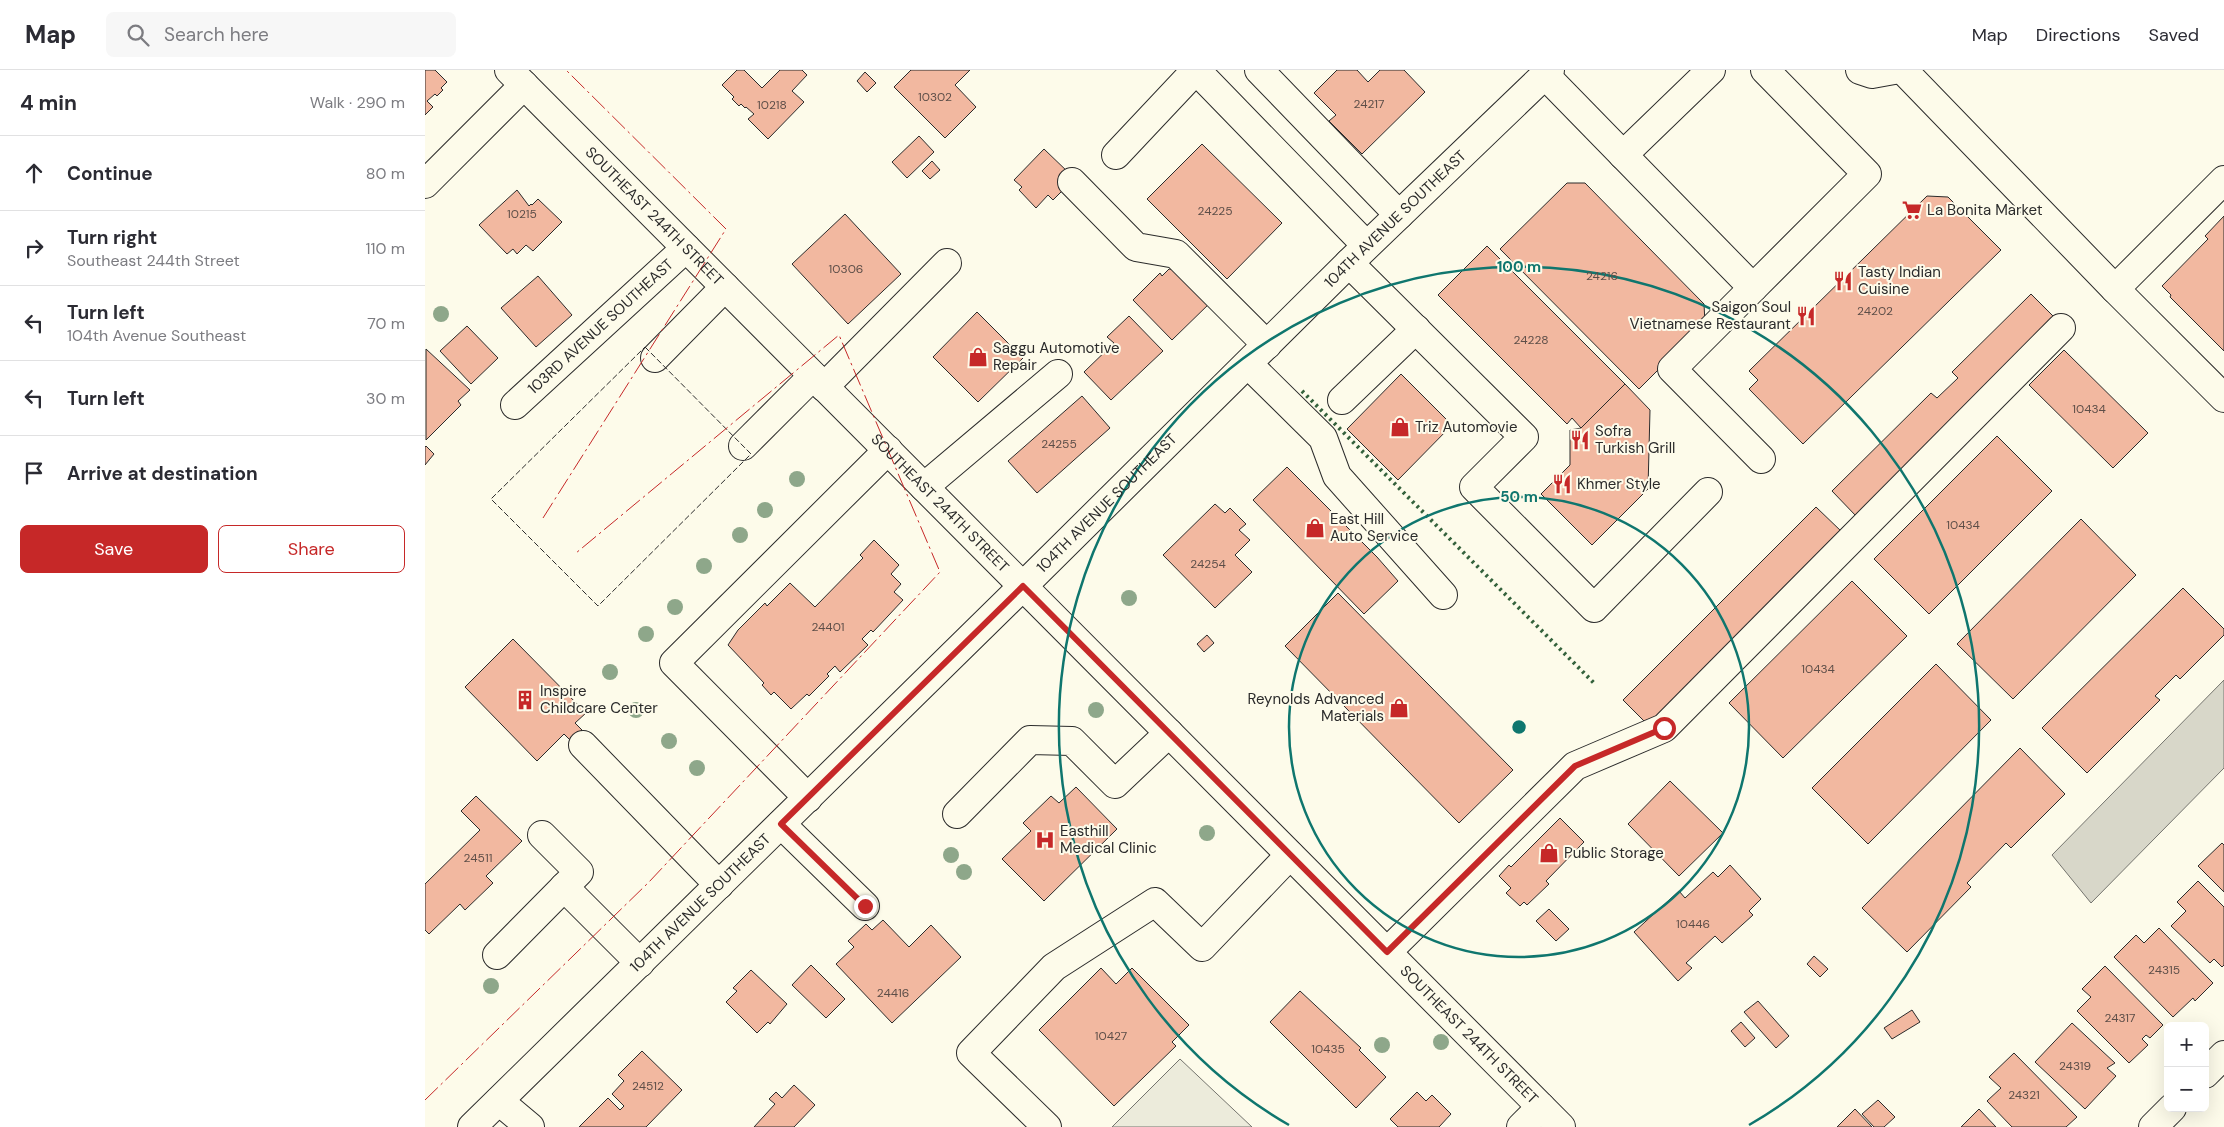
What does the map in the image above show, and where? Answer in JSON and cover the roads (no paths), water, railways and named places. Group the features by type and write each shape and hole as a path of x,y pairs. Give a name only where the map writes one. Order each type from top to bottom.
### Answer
{"street":[{"path":"1116,154 1196,70 1358,254 1415,329 1524,437 1475,486 1594,608 1708,492"},
{"path":"1259,70 1399,215"},
{"path":"1623,155 1711,70"},
{"path":"1761,459 1671,369 1867,174 1765,70"},
{"path":"1860,70 1872,74 1894,70"},
{"path":"1903,70 2115,289 2224,398"},
{"path":"1547,72 1623,155 1753,288"},
{"name":"104TH AVENUE SOUTHEAST","path":"472,1127 1358,254 1547,72"},
{"path":"425,184 517,77"},
{"name":"SOUTHEAST 244TH STREET","path":"517,77 1561,1127"},
{"path":"2115,289 2224,180"},
{"path":"1072,182 1136,247 1177,254 1267,345"},
{"name":"103RD AVENUE SOUTHEAST","path":"515,405 686,248"},
{"path":"743,446 819,381 947,263"},
{"path":"655,358 725,287"},
{"path":"1387,952 1575,766 1664,728 2061,328"},
{"path":"1343,400 1415,329"},
{"path":"1248,364 1323,438 1337,476 1443,595"},
{"path":"924,487 1058,374"},
{"path":"808,798 673,663 888,450"},
{"path":"957,814 1030,740 1073,740 1115,784 1169,733"},
{"path":"583,745 719,885"},
{"path":"781,824 865,906"},
{"path":"497,955 579,872 542,835"},
{"path":"1047,1127 971,1053 1054,967 1155,902 1202,947 1291,855"},
{"path":"564,887 640,963"},
{"path":"2209,1070 2224,1055"},
{"path":"499,1101 530,1127"},
{"path":"1521,1127 1541,1107"},
{"path":"2153,1127 2168,1112"}],"place":[{"name":"La Bonita Market","path":"1912,210"},
{"name":"Tasty Indian Cuisine","path":"1843,281"},
{"name":"Saigon Soul Vietnamese Restaurant","path":"1806,316"},
{"name":"Saggu Automotive Repair","path":"978,357"},
{"name":"Triz Automovie","path":"1400,427"},
{"name":"Sofra Turkish Grill","path":"1580,440"},
{"name":"Khmer Style","path":"1562,484"},
{"name":"East Hill Auto Service","path":"1315,528"},
{"name":"Inspire Childcare Center","path":"525,700"},
{"name":"Reynolds Advanced Materials","path":"1399,708"},
{"name":"Easthill Medical Clinic","path":"1045,840"},
{"name":"Public Storage","path":"1549,853"}]}
